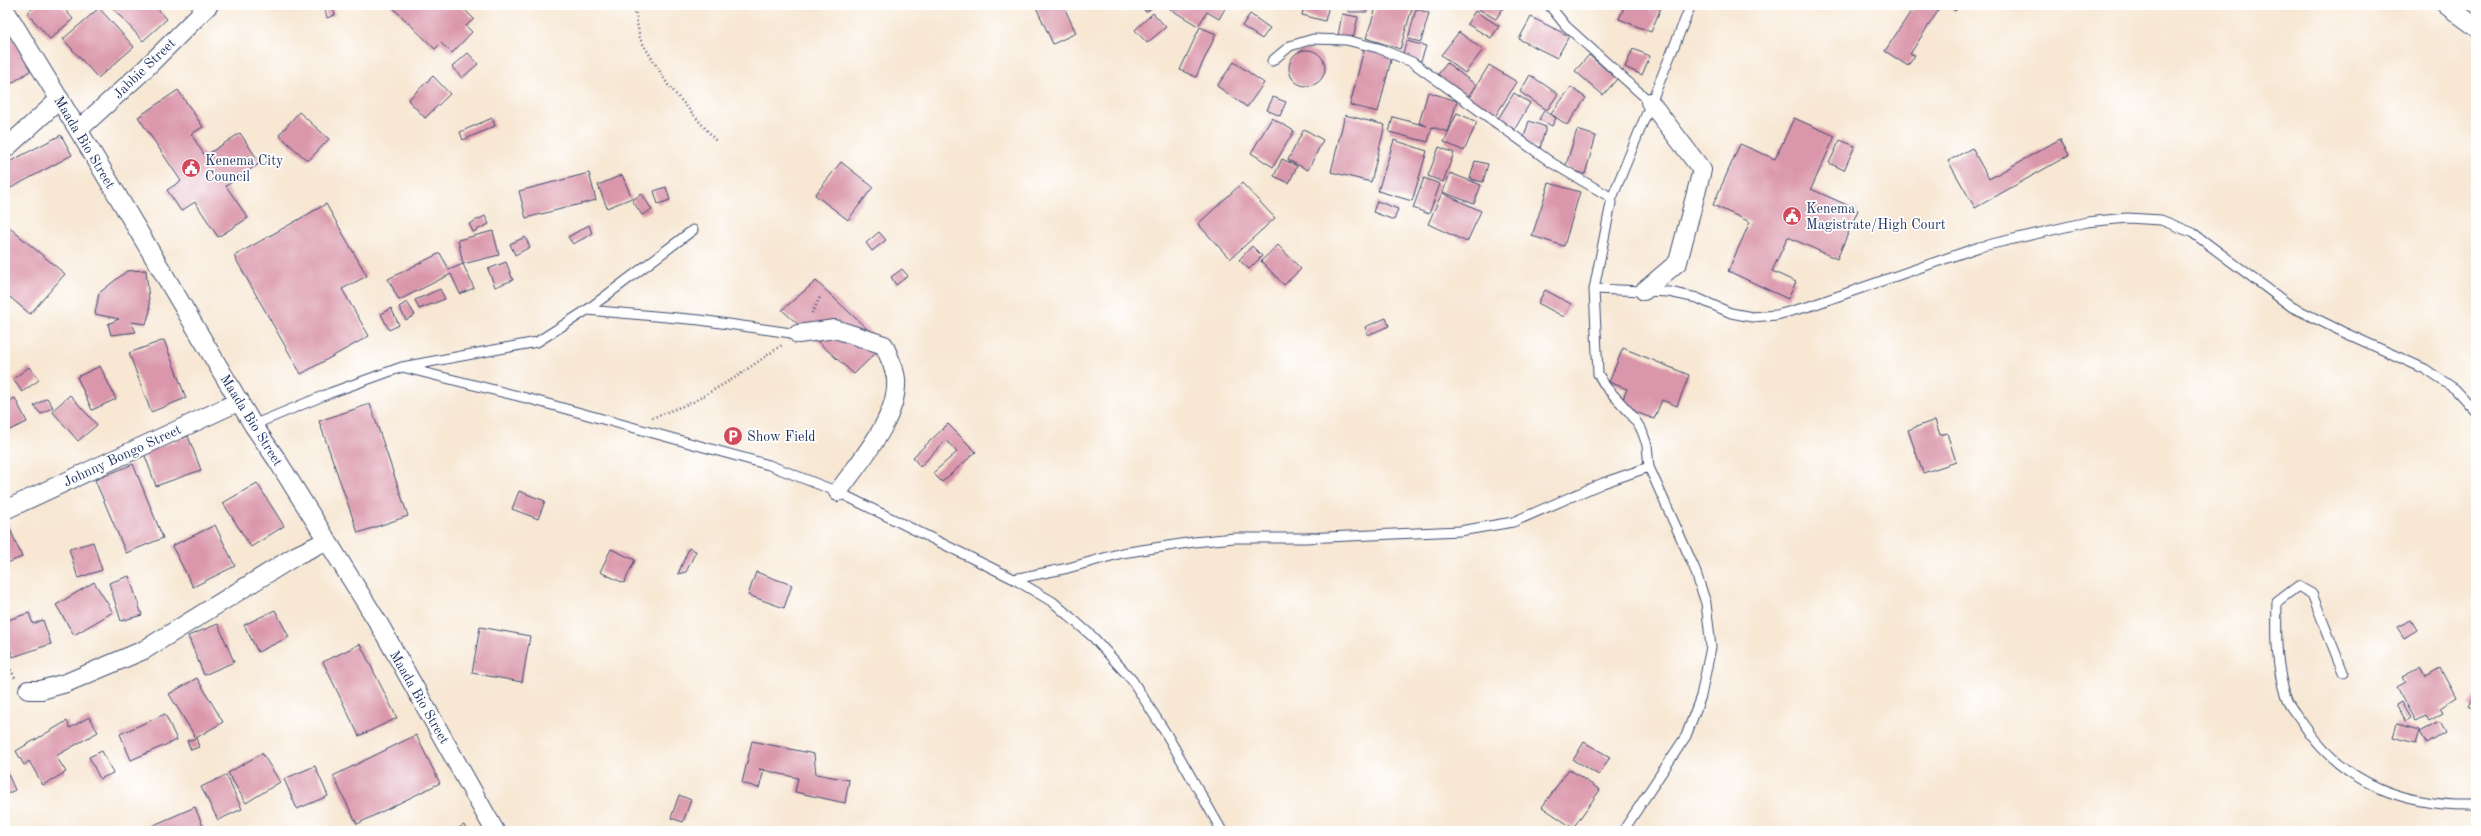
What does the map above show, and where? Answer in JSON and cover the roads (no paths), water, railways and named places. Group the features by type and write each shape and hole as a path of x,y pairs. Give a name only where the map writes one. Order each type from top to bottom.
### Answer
{"street":[{"name":"Jabbie Street","path":"78,130 142,71 209,5"},
{"path":"2446,5 2476,27"},
{"name":"Maada Bio Street","path":"5,10 60,99 253,425 277,460 378,624 495,831"},
{"path":"5,149 60,99"},
{"path":"1644,291 1678,262 1702,170 1650,102"},
{"path":"798,334 835,330 884,345 896,379 891,409 875,439 838,492"},
{"name":"Johnny Bongo Street","path":"5,510 240,401"},
{"path":"28,690 41,690 66,683 144,650 297,555 326,540"}],"lane":[{"path":"1549,5 1566,26 1650,102"},
{"path":"1623,831 1686,736 1701,696 1711,647 1706,604 1649,467 1647,445 1642,431 1631,414 1606,387 1598,374 1594,289 1612,198 1691,5"},
{"path":"1272,61 1290,46 1313,39 1346,40 1378,48 1412,62 1552,163 1612,198"},
{"path":"1594,289 1669,292 1697,298 1732,313 1752,317 1777,315 1810,306 1979,247 2087,222 2127,218 2161,220 2193,233 2292,307 2425,369 2455,389 2476,412"},
{"path":"253,425 330,392 402,367 537,342 586,310 693,230"},
{"path":"586,310 700,320 798,334"},
{"path":"402,367 631,426 769,465 838,492 1014,579 1053,602 1093,637 1132,680 1167,735 1222,831"},
{"path":"1014,579 1068,568 1122,553 1194,542 1234,538 1304,538 1460,531 1513,522 1603,483 1649,467"},
{"path":"2343,672 2312,594 2298,586 2278,602 2277,661 2287,700 2310,734 2342,768 2384,792 2433,804 2476,805"}],"place":[{"name":"Kenema City Council","path":"191,168"},
{"name":"Kenema Magistrate/High Court","path":"1792,216"},
{"name":"Show Field","path":"733,436"}]}
